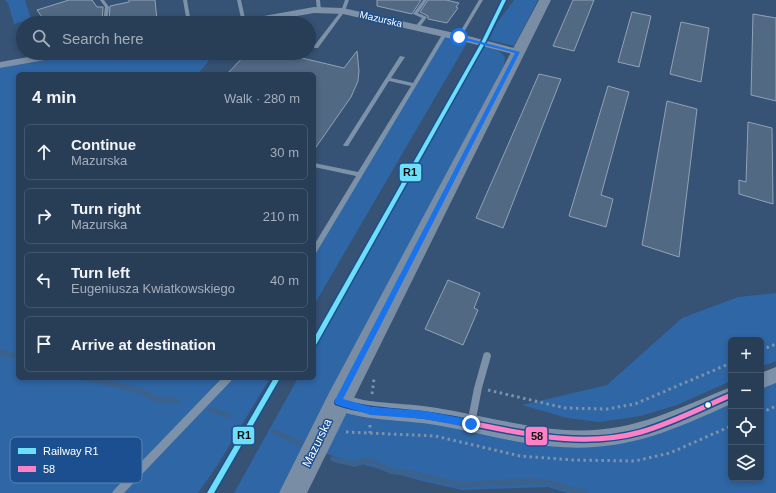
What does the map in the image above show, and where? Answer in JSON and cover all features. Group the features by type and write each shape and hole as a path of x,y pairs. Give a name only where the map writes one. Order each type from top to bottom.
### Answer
{"main road":[{"name":"Mazurska","path":"293,493 338,402 545,0"}],"street":[{"name":"Mazurska","path":"272,16 318,5 459,37 517,52"},
{"path":"0,65 28,60"},
{"path":"764,381 776,375"},
{"path":"338,402 371,411 425,415 524,434 567,439 600,439 627,435 665,424 728,396"}],"lane":[{"path":"102,0 107,7 106,16"},
{"path":"184,0 187,16"},
{"path":"239,0 242,16"},
{"path":"316,47 343,10 347,0"},
{"path":"417,28 425,17 415,14 425,0"},
{"path":"459,37 480,0"},
{"path":"316,248 445,34"},
{"path":"346,145 402,57"},
{"path":"388,79 414,86"},
{"path":"316,165 360,175"},
{"path":"471,424 478,388 487,356"},
{"path":"142,467 226,380"},
{"path":"117,493 127,483"}],"path":[{"path":"764,349 776,344"},
{"path":"478,388 565,408 607,409 635,404 728,364"},
{"path":"764,411 776,406"}],"shaded area":[{"path":"5,0 25,0 30,16 16,16 16,23 14,24 8,3"},
{"path":"514,0 538,0 514,46 489,40 497,23"},
{"path":"443,37 467,43 316,302 316,244 318,244"},
{"path":"484,47 501,53 505,57 504,65 280,493 234,493 297,380 316,380 316,346"},
{"path":"47,60 209,60 200,72 16,72 16,380 269,380 217,466 198,493 0,493 0,68"},
{"path":"776,293 776,361 764,366 764,337 728,337 728,382 677,405 641,416 599,422 567,418 522,405 607,385 682,318 738,297"},
{"path":"776,375 776,493 568,493 548,487 462,490 422,481 323,453 347,405 600,439 728,396 728,481 764,481 764,380"}],"building":[{"path":"69,0 92,0 97,7 103,7 102,16 41,16 37,10"},
{"path":"129,0 155,0 157,16 109,16 110,6 129,2"},
{"path":"377,0 421,0 412,14 377,6"},
{"path":"428,0 446,0 459,3 456,7 458,8 447,23 428,19 428,16 420,12"},
{"path":"573,0 594,0 574,51 553,46"},
{"path":"632,12 651,16 639,67 618,62"},
{"path":"753,14 776,18 776,101 751,95"},
{"path":"681,22 709,28 701,82 670,74"},
{"path":"357,51 359,71 358,81 351,97 316,147 316,72 229,72 240,60 310,60 344,68"},
{"path":"539,74 561,79 503,228 476,218"},
{"path":"608,86 629,92 601,195 613,199 606,227 569,216"},
{"path":"667,101 697,109 679,257 642,245"},
{"path":"748,122 772,128 773,204 739,194 739,180 746,182"},
{"path":"448,280 480,293 474,308 478,310 463,345 425,329"}],"waterway":[{"path":"0,352 16,356"},
{"path":"95,380 141,391 156,399 177,401"},
{"path":"211,410 227,415"},
{"path":"274,432 300,443"},
{"path":"333,459 355,464 368,460 390,471 415,474 459,485 533,481 554,484 585,493"}],"rail line":[{"name":"R1","path":"316,339 483,43 504,0"},
{"name":"R1","path":"210,493 276,380"}],"transit line":[{"name":"58","path":"338,402 349,406 370,410 435,416 526,435 566,439 586,439 606,438 640,432 680,418 728,396"}],"route":[{"path":"459,37 517,52 338,402 371,411 425,415 471,424"}]}
